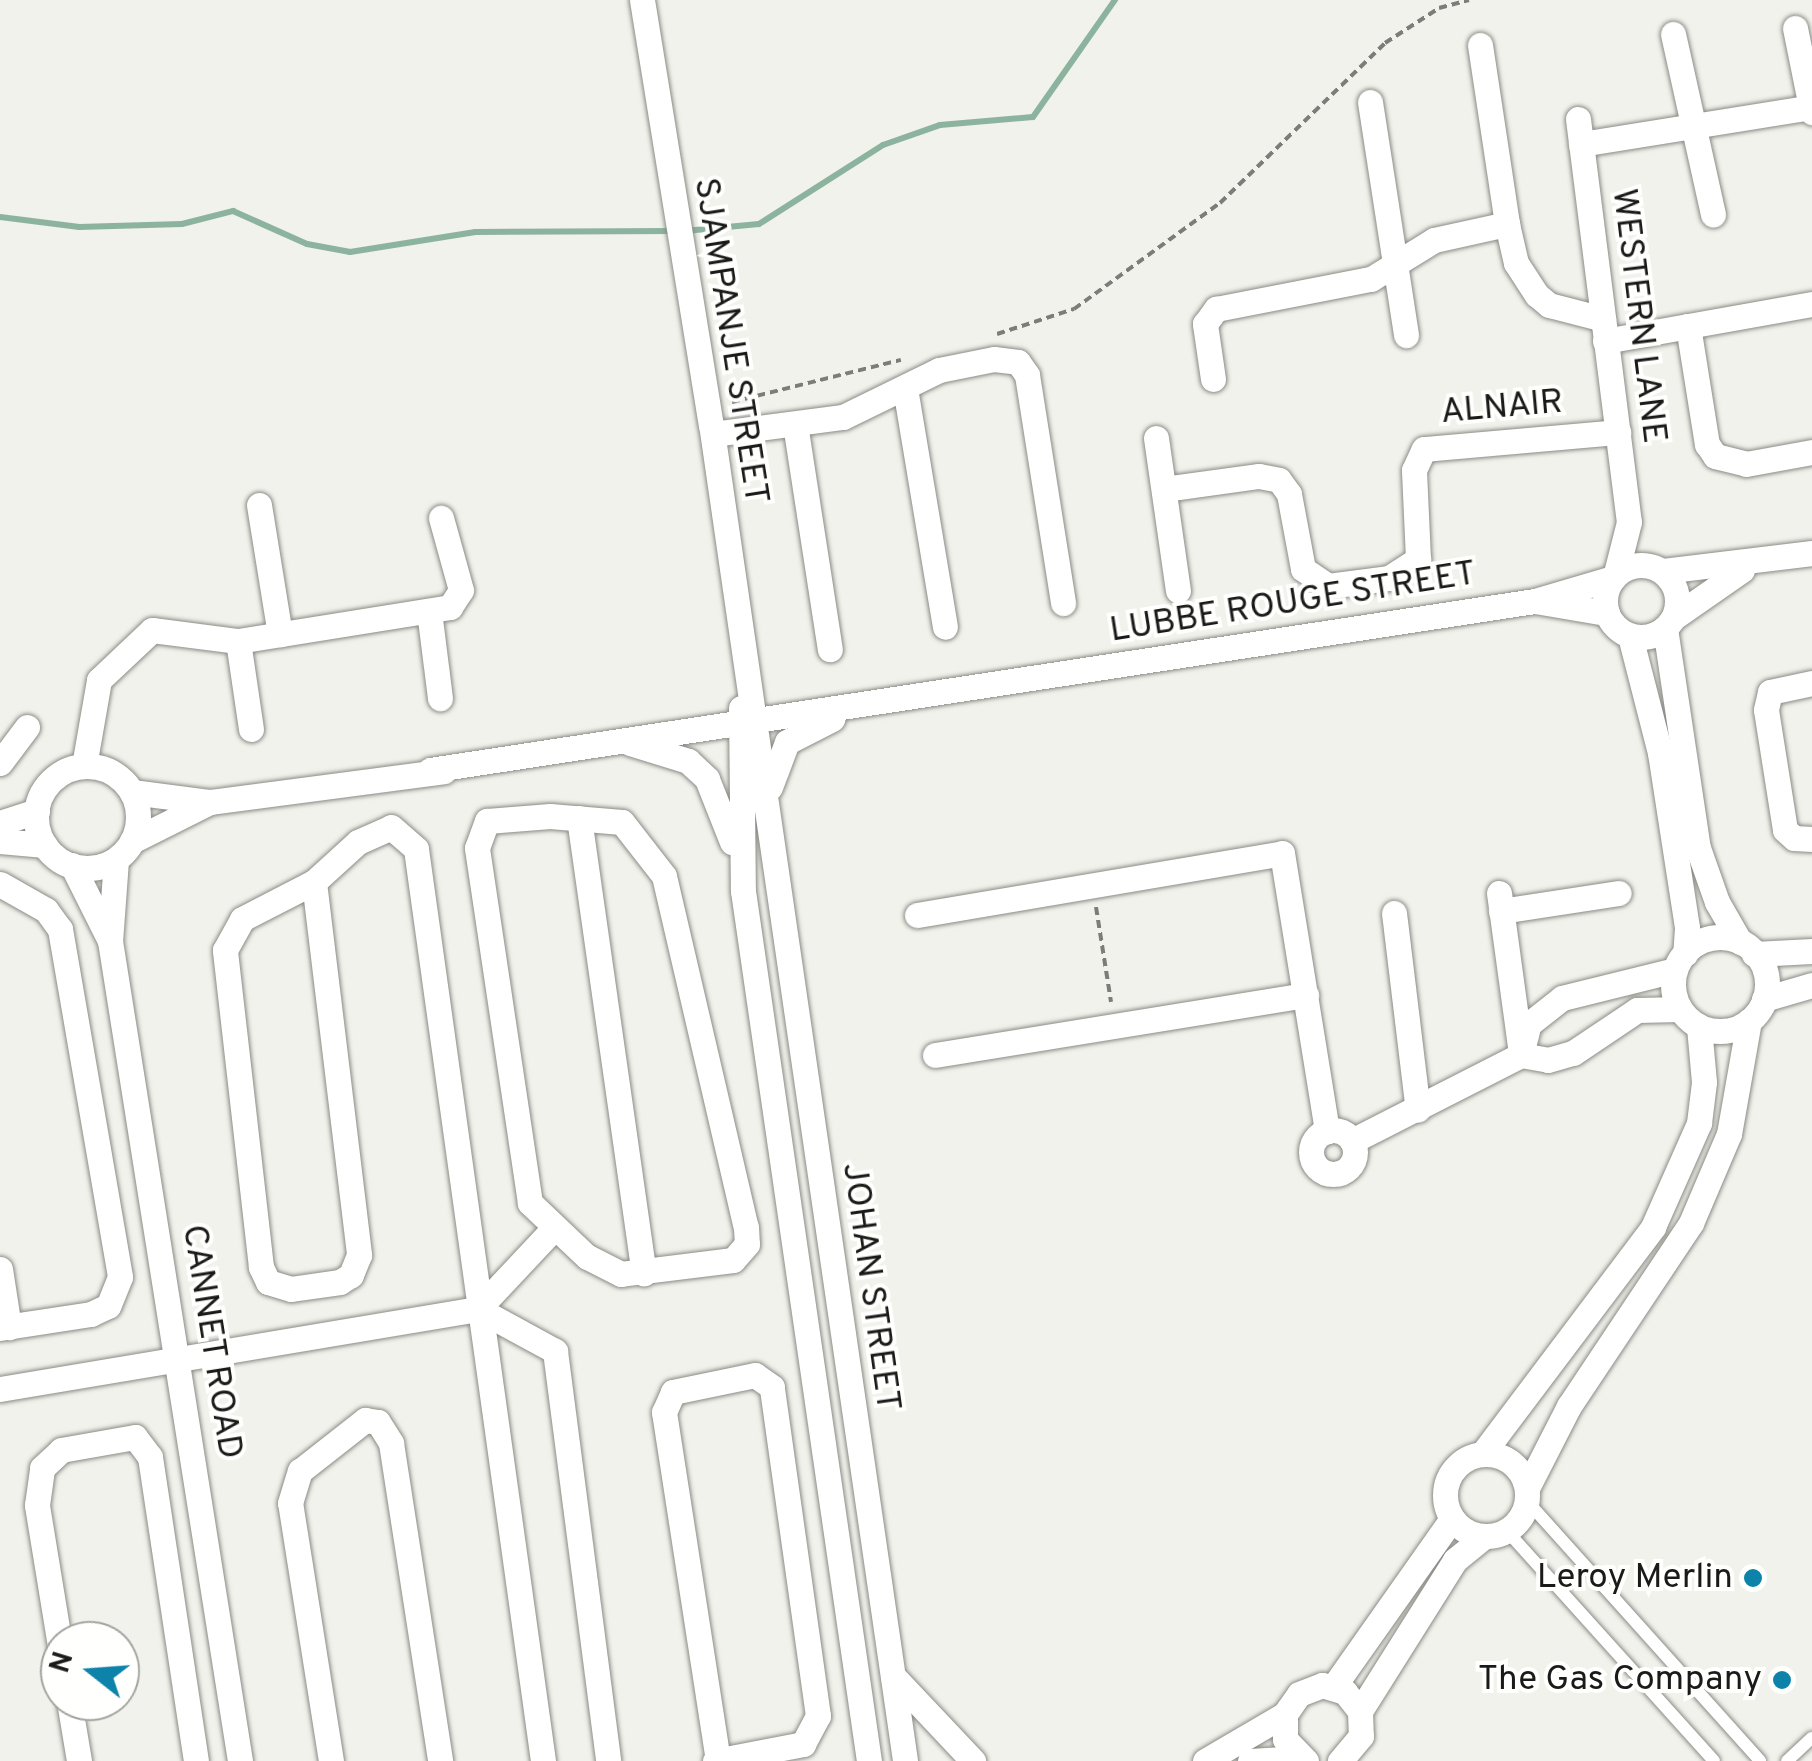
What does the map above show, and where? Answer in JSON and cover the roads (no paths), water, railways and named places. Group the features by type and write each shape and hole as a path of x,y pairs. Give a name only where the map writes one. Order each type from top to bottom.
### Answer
{"street":[{"name":"SJAMPANJE STREET","path":"642,0 679,256 712,429 747,718"},
{"path":"1696,128 1812,109 1796,28"},
{"path":"1673,34 1712,215"},
{"path":"1480,45 1516,263 1537,295 1549,305 1604,330 1688,326 1812,304"},
{"path":"1370,102 1406,335"},
{"name":"WESTERN LANE","path":"1614,576 1629,522 1580,132 1696,128"},
{"path":"1213,379 1205,324 1211,312 1370,279 1450,234 1507,224"},
{"path":"1688,326 1707,444 1715,456 1746,464 1812,452"},
{"path":"712,429 843,417 970,362 1008,360 1024,366 1063,603"},
{"path":"905,388 945,627"},
{"path":"794,424 830,650"},
{"name":"ALNAIR","path":"1164,489 1259,476 1279,480 1289,494 1303,569 1328,586 1389,578 1418,559 1414,470 1424,450 1618,432"},
{"path":"1156,438 1178,590"},
{"path":"259,505 280,634"},
{"path":"84,766 96,715 96,691 106,667 152,630 238,642 450,607 461,590 440,518"},
{"name":"WESTERN LANE","path":"1629,522 1658,569"},
{"path":"1680,1009 1680,962 1687,928 1660,753 1630,636 1607,613 1604,596 1614,576 1640,564 1658,569 1751,565 1812,553"},
{"path":"1630,636 1669,623 1751,565"},
{"path":"1340,1761 1361,1736 1360,1711 1455,1560 1495,1534 1527,1494 1568,1406 1691,1224 1729,1134 1749,1020 1764,999 1765,972 1717,902 1698,848 1669,623 1676,593 1658,569"},
{"name":"LUBBE ROUGE STREET","path":"747,718 1060,675 1535,601 1614,576"},
{"name":"LUBBE ROUGE STREET","path":"1535,601 1607,613"},
{"path":"429,611 440,698"},
{"path":"238,642 251,729"},
{"name":"LUBBE ROUGE STREET","path":"747,718 836,717 1040,684 1060,675"},
{"path":"1812,683 1770,692 1766,710 1785,830 1794,838 1812,838"},
{"path":"96,715 138,811 124,850"},
{"name":"JOHAN STREET","path":"766,823 778,753 801,732 836,717"},
{"path":"84,766 127,786 210,802 630,743 747,718"},
{"path":"430,770 747,718"},
{"name":"JOHAN STREET","path":"747,718 906,1761"},
{"name":"JOHAN STREET","path":"743,890 747,718"},
{"path":"0,764 27,727"},
{"name":"JOHAN STREET","path":"630,743 688,762 708,779 729,829 743,890 868,1760"},
{"path":"44,845 37,811 50,782 84,766"},
{"path":"0,841 44,845 72,865 124,850 210,802"},
{"path":"0,823 37,811"},
{"path":"578,818 644,1274"},
{"path":"578,818 622,822 664,876 746,1227 746,1244 733,1260 644,1274 605,1268 553,1229 526,1193 477,848 487,822 578,818"},
{"path":"314,882 359,1255 351,1275 340,1282 291,1290 268,1282 261,1267 223,972 230,933 242,919 314,882 377,830 402,830 416,850 543,1761"},
{"name":"CANNET ROAD","path":"110,941 124,850"},
{"path":"917,915 1282,852 1326,1131 1312,1147 1323,1172 1349,1167 1352,1141"},
{"name":"CANNET ROAD","path":"72,865 110,941 239,1758"},
{"path":"0,884 46,910 60,929 120,1278 108,1306 91,1314 4,1328 0,1268"},
{"path":"1521,1054 1500,902 1619,893"},
{"path":"1394,913 1418,1110"},
{"path":"1521,1054 1529,1024 1562,998 1680,962 1714,938 1747,948 1812,951"},
{"path":"1764,999 1812,986"},
{"path":"935,1055 1306,995"},
{"path":"1326,1131 1352,1141 1521,1054 1548,1060 1572,1053 1637,1010 1680,1009 1699,1027 1725,1031 1749,1020"},
{"path":"1205,1761 1285,1714 1298,1694 1334,1686 1452,1519 1446,1483 1460,1463 1482,1453 1653,1227 1699,1122 1704,1082 1699,1027"},
{"path":"0,1389 478,1308 553,1229"},
{"path":"478,1308 555,1350 608,1761"},
{"path":"755,1374 772,1387 818,1716 803,1744 716,1761 664,1412 673,1392 755,1374"},
{"path":"331,1761 290,1502 300,1472 365,1420 378,1422 391,1443 440,1761"},
{"path":"56,1621 37,1505 42,1468 61,1450 135,1436 150,1456 196,1761"},
{"path":"1482,1453 1507,1458 1527,1494"},
{"path":"1452,1519 1495,1534"},
{"path":"893,1676 973,1761"},
{"path":"1334,1686 1360,1711"},
{"path":"1285,1714 1286,1739 1304,1760"},
{"path":"72,1721 78,1761"},
{"path":"1250,1761 1304,1760"}],"lane":[{"path":"1527,1494 1760,1761"},
{"path":"1495,1534 1714,1761"},
{"path":"1787,1761 1812,1738"}],"waterway":[{"path":"685,231 759,224 883,145 940,125 1033,117 1115,0"},
{"path":"0,217 79,227 182,224 233,211 307,244 350,252 475,232 672,231"}],"place":[{"name":"Leroy Merlin","path":"1753,1578"},
{"name":"The Gas Company","path":"1782,1680"}]}
